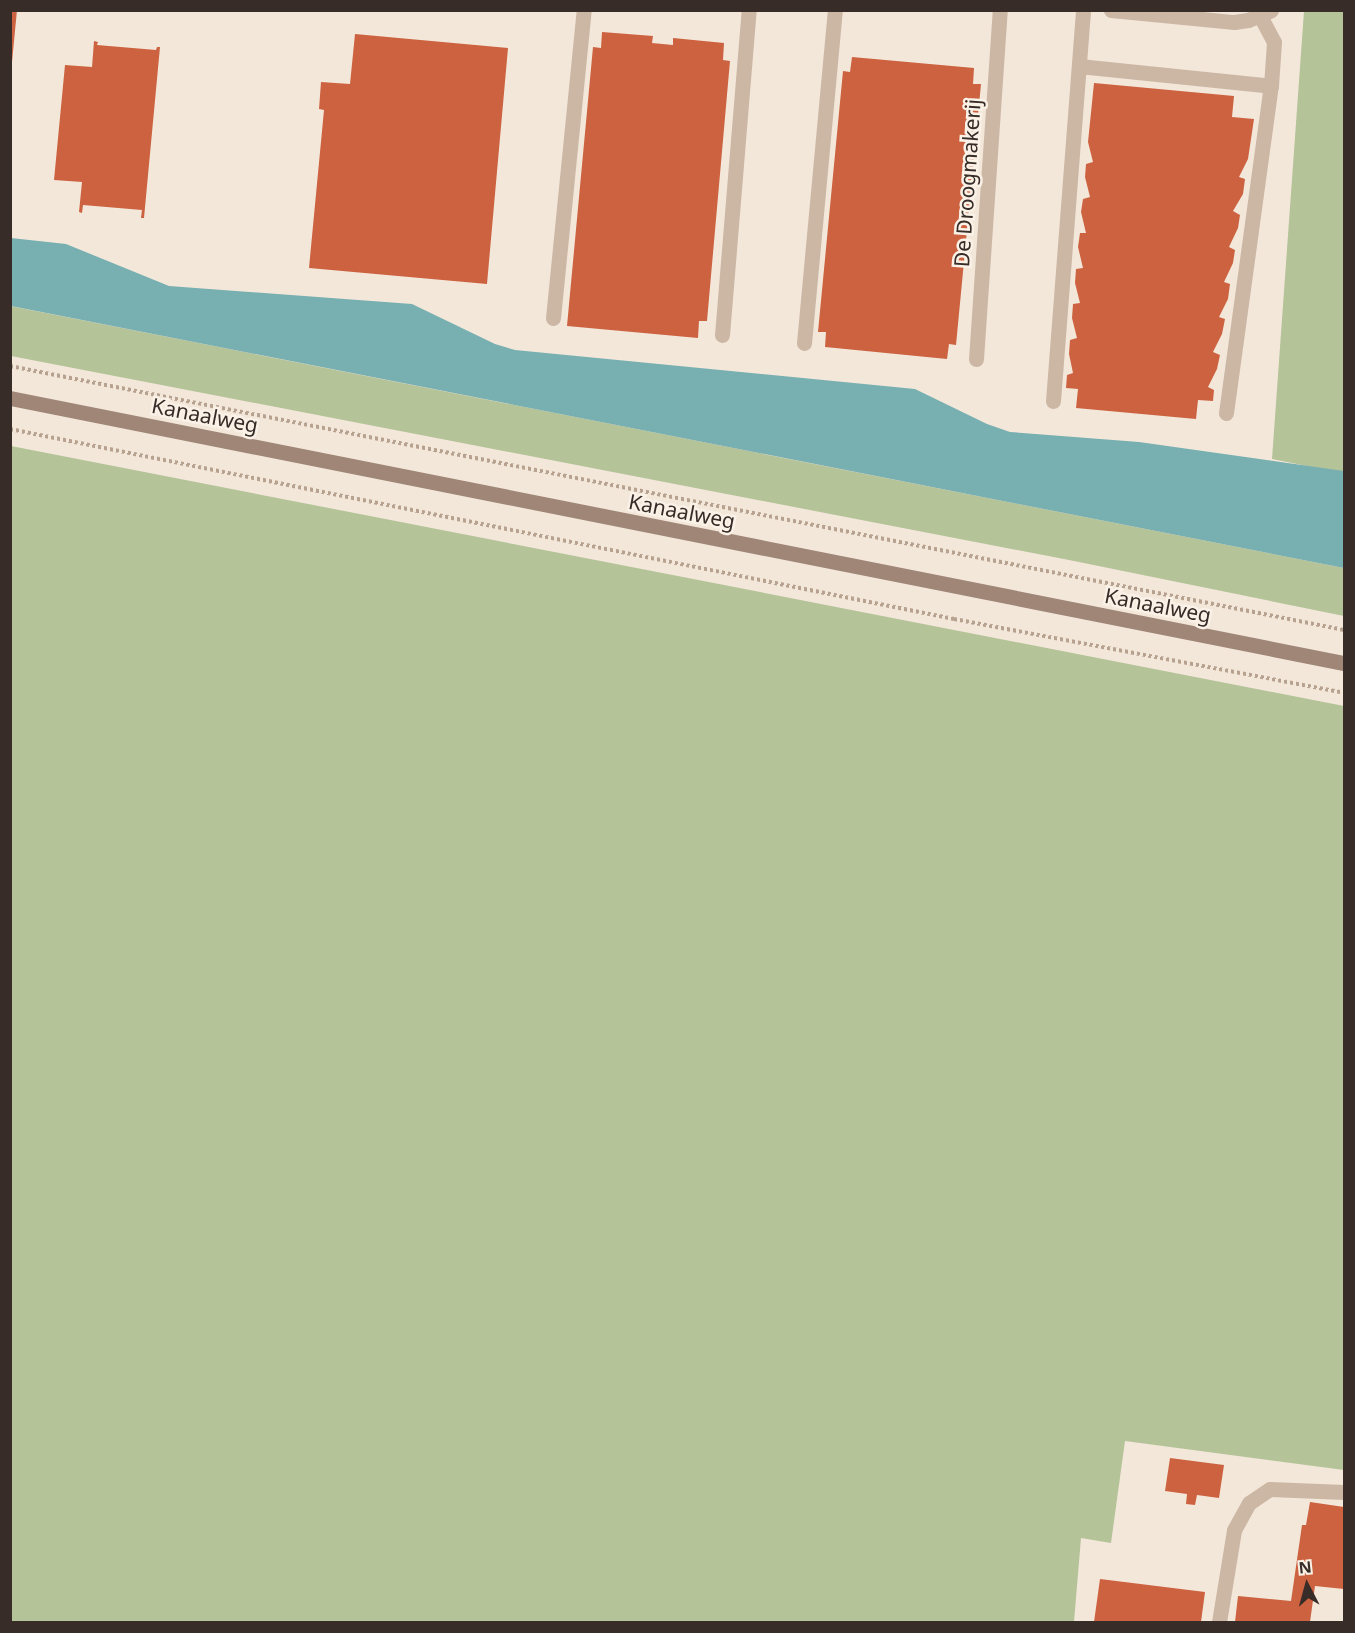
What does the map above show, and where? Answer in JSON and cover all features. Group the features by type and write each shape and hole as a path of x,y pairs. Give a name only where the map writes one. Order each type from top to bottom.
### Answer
{"street":[{"path":"553,318 584,10"},
{"path":"722,335 749,10"},
{"path":"804,343 835,10"},
{"name":"De Droogmakerij","path":"976,359 1000,10"},
{"path":"1053,401 1083,10"},
{"path":"1112,10 1181,14 1234,22 1266,13 1274,42 1271,86 1226,413"},
{"path":"1079,66 1271,86"},
{"name":"Kanaalweg","path":"10,398 1344,663"},
{"path":"1219,1623 1228,1553 1240,1514 1258,1495 1270,1489 1285,1488 1344,1492"}],"path":[{"name":"Kanaalweg","path":"10,366 1344,630"},
{"path":"10,429 954,619 1344,693"}],"green space":[{"path":"1304,11 1344,11 1344,471 1332,471 1272,459"},
{"path":"10,306 1344,568 1344,616 1069,560 11,356"},
{"path":"11,446 1344,706 1344,1470 1125,1441 1111,1543 1081,1538 1074,1622 11,1622"}],"water":[{"path":"11,238 66,244 169,286 412,304 495,344 515,350 915,389 987,424 1010,432 1139,442 1344,471 1344,568 11,306"}],"building":[{"path":"10,10 17,10 12,62 10,62"},
{"path":"602,32 653,36 652,43 673,45 673,38 724,43 723,60 730,61 707,321 699,321 698,338 567,326 593,47 601,48"},
{"path":"355,34 508,48 487,284 309,268 324,110 319,109 321,82 350,84"},
{"path":"94,41 98,42 97,45 156,50 160,47 144,218 141,218 142,210 83,205 82,213 79,212 82,182 54,180 65,65 92,67"},
{"path":"852,57 974,68 973,84 981,84 956,345 949,344 947,359 825,347 826,332 818,332 843,71 850,72"},
{"path":"1094,83 1234,96 1232,117 1254,119 1248,159 1239,177 1245,179 1243,194 1233,211 1240,215 1238,228 1229,247 1235,250 1233,263 1224,282 1230,284 1228,299 1219,317 1225,319 1222,334 1213,352 1220,355 1217,369 1208,387 1214,390 1213,401 1198,400 1196,419 1076,408 1078,389 1066,388 1067,375 1073,373 1069,354 1070,340 1077,338 1072,318 1073,304 1080,303 1075,283 1076,269 1083,268 1078,247 1080,233 1086,233 1081,212 1083,199 1090,197 1085,177 1086,164 1093,162 1088,142"},
{"path":"1170,1458 1224,1465 1219,1498 1197,1495 1195,1505 1186,1504 1187,1494 1165,1491"},
{"path":"1310,1502 1344,1507 1344,1589 1315,1586 1310,1622 1235,1622 1238,1596 1291,1601 1302,1525 1306,1525"},
{"path":"1100,1579 1205,1592 1201,1622 1094,1622"}]}
